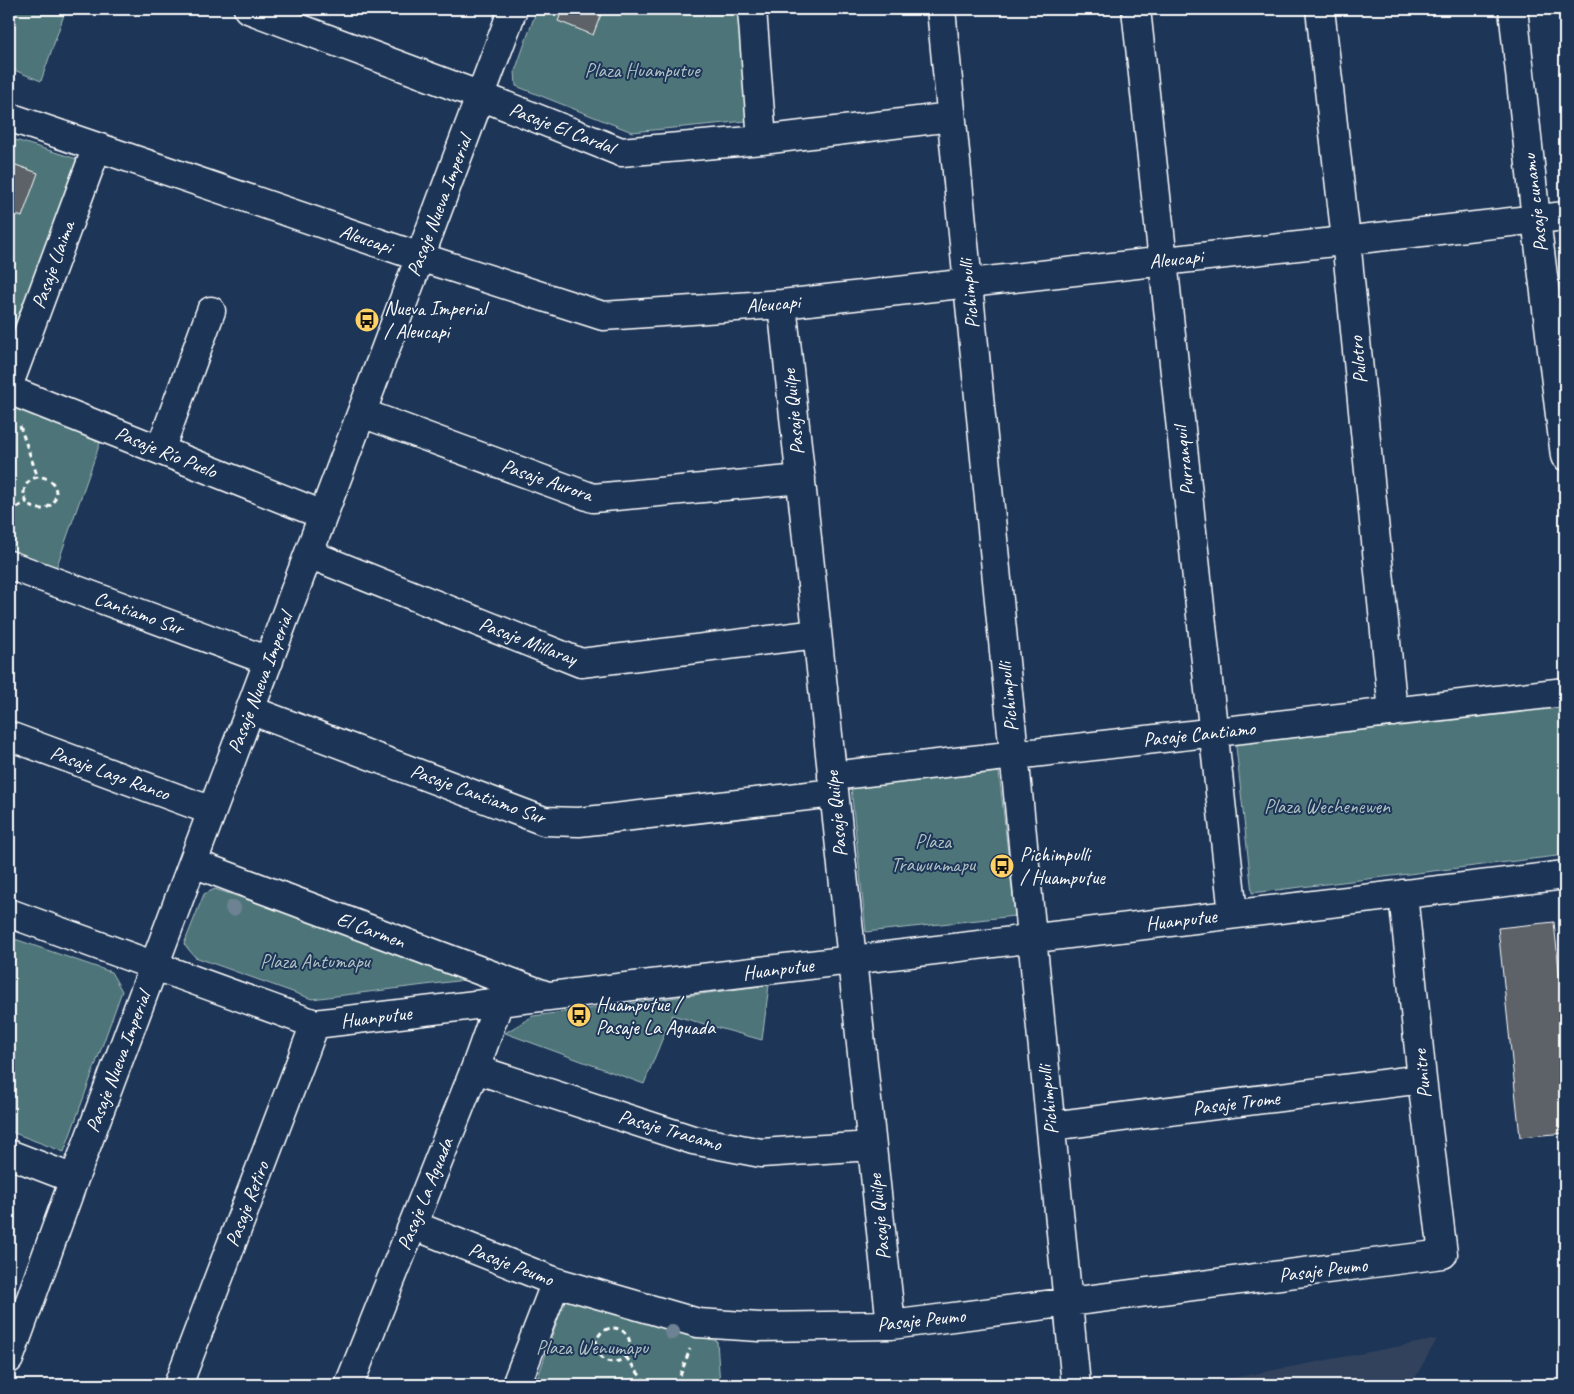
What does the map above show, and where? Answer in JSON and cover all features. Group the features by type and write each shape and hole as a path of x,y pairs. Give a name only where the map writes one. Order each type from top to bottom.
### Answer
{"street":[{"name":"Pasaje El Cardal","path":"248,9 481,96 621,152 762,140 951,118"},
{"name":"Pasaje Nueva Imperial","path":"9,1359 74,1179 513,9"},
{"path":"752,9 762,140"},
{"name":"Pichimpulli","path":"941,9 1076,1385"},
{"name":"Purranquil","path":"1136,9 1233,914"},
{"name":"Pulotro","path":"1320,9 1346,240 1393,712"},
{"name":"Pasaje cunamu","path":"1513,9 1565,456"},
{"name":"Aleucapi","path":"9,117 420,258 603,316 782,304 1565,216"},
{"name":"Pasaje Llaima","path":"9,384 97,147"},
{"name":"Pasaje Quilpe","path":"782,304 891,1325"},
{"path":"160,450 211,311"},
{"name":"Pasaje Río Puelo","path":"9,390 323,515"},
{"name":"Pasaje Aurora","path":"362,412 593,498 801,479"},
{"name":"Pasaje Millaray","path":"309,554 582,663 817,634"},
{"name":"Cantiamo Sur","path":"9,565 269,661"},
{"name":"Pasaje Cantiamo","path":"833,784 1014,755 1565,692"},
{"name":"Pasaje Cantiamo Sur","path":"250,710 544,821 579,822 833,784"},
{"name":"Pasaje Lago Ranco","path":"9,736 212,811"},
{"name":"El Carmen","path":"193,863 549,996"},
{"name":"Huanputue","path":"9,912 316,1024 1565,875"},
{"name":"Punitre","path":"1403,894 1422,1079 1443,1254"},
{"name":"Pasaje La Aguada","path":"349,1385 475,1069 498,1002"},
{"name":"Pasaje Retiro","path":"178,1385 316,1024"},
{"name":"Pasaje Tracamo","path":"475,1069 693,1140 761,1152 872,1146"},
{"name":"Pasaje Trome","path":"1051,1126 1422,1079"},
{"path":"9,1154 74,1179"},
{"name":"Pasaje Peumo","path":"413,1225 556,1282 698,1323 759,1327 891,1325 1443,1254"},
{"path":"516,1385 556,1282"}],"path":[{"path":"18,423 38,478"},
{"path":"38,478 43,478 52,483 56,493 53,503 45,509 35,508 27,502 25,497 26,487 29,483 38,478"},
{"path":"9,511 27,502"},
{"path":"678,1384 698,1323"},
{"path":"613,1328 624,1332 630,1341 630,1352 626,1357 611,1363 601,1357 596,1347 599,1336 608,1329 613,1328"},
{"path":"626,1357 647,1385"},
{"path":"654,1385 663,1382 673,1382 682,1385"}],"shaded area":[{"path":"1437,1339 1411,1385 1196,1385"}],"green space":[{"path":"9,9 66,9 41,81 9,68"},
{"name":"Plaza Huamputue","path":"537,9 739,9 746,121 632,132 516,86 515,71"},
{"path":"9,138 77,159 9,344"},
{"path":"21,407 100,443 54,574 9,556 9,414 11,409"},
{"name":"Plaza Wechenewen","path":"1565,701 1565,855 1252,893 1235,738"},
{"name":"Plaza Trawunmapu","path":"999,772 1015,916 866,932 851,788"},
{"name":"Plaza Antumapu","path":"215,889 465,972 465,980 312,999 195,957 184,944 204,894"},
{"path":"9,937 111,972 122,991 64,1152 9,1131"},
{"path":"769,985 762,1040 672,1015 644,1084 505,1033 533,1016"},
{"name":"Plaza Wenumapu","path":"565,1299 717,1341 720,1385 535,1385"}],"building":[{"path":"563,9 603,9 593,35 558,21"},
{"path":"13,164 38,173 22,217 9,212 9,169 11,170"},
{"path":"1554,922 1565,1027 1565,1133 1520,1137 1498,928"}],"place":[{"name":"Nueva Imperial / Aleucapi","path":"367,320"},
{"name":"Pichimpulli / Huamputue","path":"1002,866"},
{"name":"Huamputue / Pasaje La Aguada","path":"579,1015"}]}
